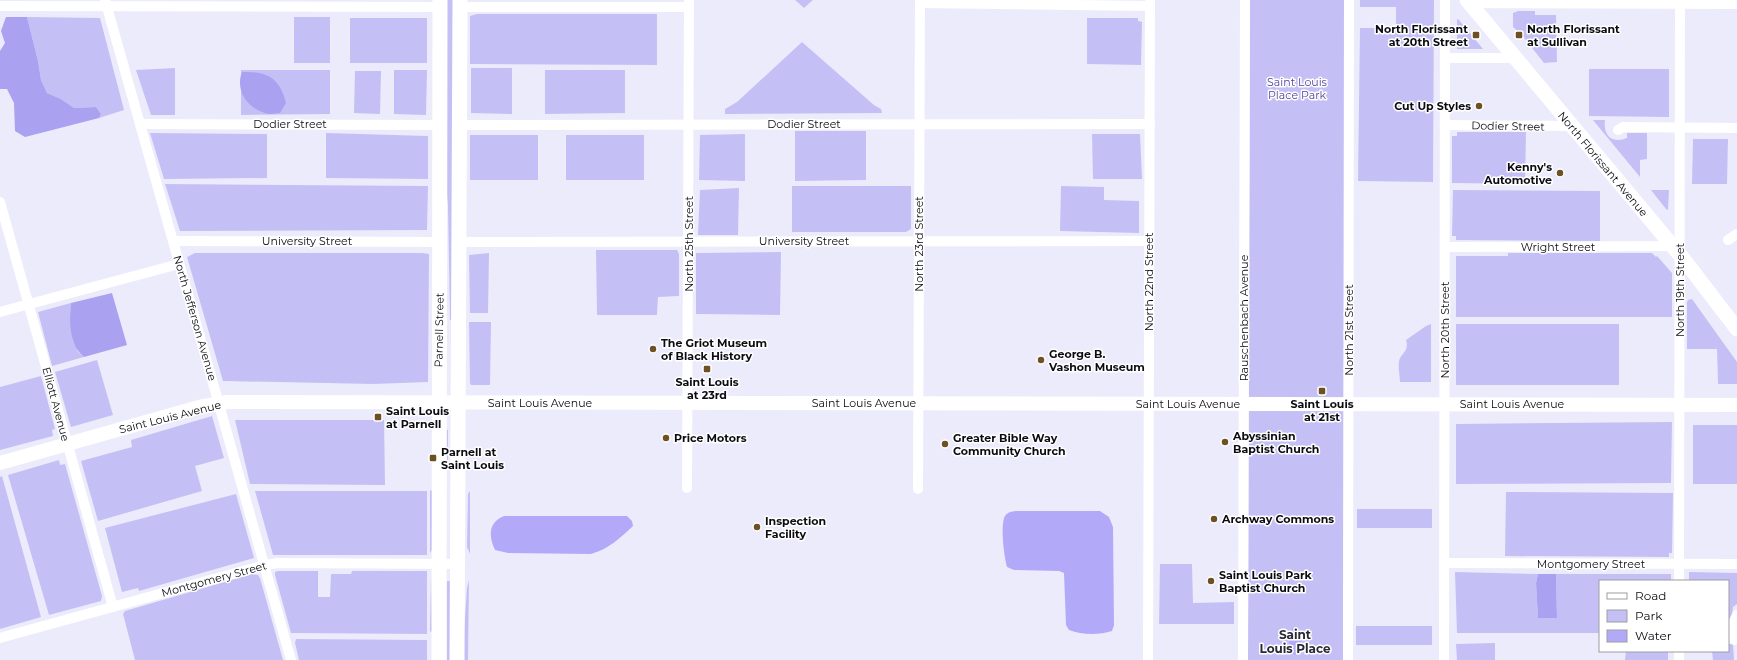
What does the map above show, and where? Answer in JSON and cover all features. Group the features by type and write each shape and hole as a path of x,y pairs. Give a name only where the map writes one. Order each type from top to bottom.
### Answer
{"main road":[{"name":"North Florissant Avenue","path":"1468,2 1676,251 1737,329"},
{"name":"Parnell Street","path":"439,660 440,3"},
{"name":"Parnell Street","path":"457,660 460,3"},
{"path":"440,287 448,340 451,384 453,396 458,403"}],"street":[{"name":"Rauschenbach Avenue","path":"1243,660 1245,0"},
{"name":"North 21st Street","path":"1348,660 1349,0"},
{"name":"North 20th Street","path":"1444,660 1445,0"},
{"path":"920,1 1150,3"},
{"name":"North 23rd Street","path":"918,489 920,1"},
{"path":"1468,2 1680,2 1737,4"},
{"name":"North 19th Street","path":"1680,2 1681,127 1676,251 1680,405 1680,580"},
{"path":"0,6 106,3 440,3"},
{"name":"North Jefferson Avenue","path":"106,3 292,660"},
{"path":"460,3 689,3"},
{"name":"North 25th Street","path":"687,488 689,3"},
{"name":"North 22nd Street","path":"1148,660 1150,3"},
{"path":"1445,58 1516,58"},
{"name":"Dodier Street","path":"459,125 920,123 1150,124"},
{"name":"Dodier Street","path":"140,124 440,125"},
{"name":"Dodier Street","path":"1445,125 1572,126"},
{"path":"1618,130 1623,127 1737,128"},
{"name":"Elliott Avenue","path":"0,202 113,606"},
{"name":"University Street","path":"173,241 440,242"},
{"name":"University Street","path":"459,242 1149,242"},
{"name":"Wright Street","path":"1445,247 1676,251"},
{"path":"0,312 180,264"},
{"name":"Saint Louis Avenue","path":"0,463 219,403 1737,405"},
{"name":"Montgomery Street","path":"1445,563 1737,564"},
{"name":"Montgomery Street","path":"0,638 265,564 458,564"},
{"path":"1734,640 1734,622 1737,615"}],"green space":[{"path":"447,0 455,0 454,320 450,320 448,206 444,160"},
{"path":"795,0 813,0 804,8"},
{"name":"Saint Louis Place Park","path":"1250,0 1345,0 1343,660 1248,660"},
{"path":"1360,0 1434,0 1433,182 1358,181 1360,28 1396,28 1396,7 1360,7"},
{"path":"1518,11 1535,11 1535,15 1556,15 1557,62 1544,63 1521,34 1513,27 1513,13"},
{"path":"477,14 657,14 657,65 470,64 470,16"},
{"path":"27,17 100,18 124,110 99,118 101,114 96,107 74,108 61,99 47,93 41,80"},
{"path":"294,17 330,17 330,63 294,63"},
{"path":"350,18 427,18 427,63 350,63"},
{"path":"1087,18 1138,18 1138,21 1142,22 1141,65 1087,64"},
{"path":"1457,19 1459,20 1483,49 1457,49"},
{"path":"802,42 874,105 881,109 882,113 725,114 725,109 737,102"},
{"path":"175,68 175,115 151,115 136,70"},
{"path":"471,68 512,68 512,114 471,113"},
{"path":"1589,69 1669,69 1669,117 1589,116"},
{"path":"241,70 330,70 330,114 241,115"},
{"path":"394,70 427,70 426,115 394,114"},
{"path":"545,70 625,70 625,113 545,114"},
{"path":"355,71 381,71 380,114 354,113"},
{"path":"1593,120 1605,120 1605,130 1612,139 1621,140 1627,138 1627,133 1647,133 1647,159 1640,160 1640,177"},
{"path":"795,131 866,131 866,180 795,181"},
{"path":"1457,132 1526,132 1525,184 1452,183 1452,136 1457,136"},
{"path":"150,133 267,134 267,178 164,179"},
{"path":"326,133 428,136 428,179 326,178"},
{"path":"745,134 745,181 699,180 700,135"},
{"path":"1092,134 1140,134 1142,179 1093,179"},
{"path":"470,135 538,135 538,180 470,180"},
{"path":"566,135 644,135 644,180 566,180"},
{"path":"1693,139 1728,139 1727,184 1692,184"},
{"path":"165,184 428,186 427,230 180,231"},
{"path":"792,186 911,186 911,229 906,232 792,232"},
{"path":"1061,186 1104,187 1104,200 1139,201 1139,233 1060,231"},
{"path":"739,188 738,235 698,235 700,190"},
{"path":"1453,190 1600,191 1600,241 1456,240 1456,236 1452,236"},
{"path":"1651,190 1669,190 1668,210 1666,209"},
{"path":"596,250 677,250 679,254 679,296 658,297 657,315 597,315"},
{"path":"781,252 780,315 696,314 696,253"},
{"path":"195,253 429,254 428,382 373,384 223,381 187,257"},
{"path":"489,253 488,313 470,313 469,255"},
{"path":"1508,253 1652,253 1656,257 1657,256 1672,273 1672,317 1456,317 1456,256 1508,256"},
{"path":"1692,299 1737,362 1737,384 1718,384 1717,349 1687,349 1687,302 1688,300"},
{"path":"71,303 70,313 78,352 84,357 52,366 38,312"},
{"path":"469,322 491,322 490,385 471,385 470,383"},
{"path":"1431,324 1431,382 1400,382 1399,361 1406,348 1406,340"},
{"path":"1456,324 1619,324 1619,385 1456,385"},
{"path":"97,360 113,415 71,427 55,372"},
{"path":"41,376 55,429 52,430 53,436 0,450 0,387"},
{"path":"212,416 224,458 195,466 202,491 98,521 81,461 132,447 131,440"},
{"path":"235,420 384,420 385,485 250,484"},
{"path":"1672,422 1671,483 1456,484 1456,424"},
{"path":"1693,425 1737,425 1737,484 1693,484"},
{"path":"446,429 448,430 448,468 444,468"},
{"path":"59,460 60,465 65,464 102,596 101,601 49,615 8,475"},
{"path":"2,476 41,617 0,629 0,477"},
{"path":"430,490 432,491 432,550 430,553"},
{"path":"255,491 427,491 427,555 273,555"},
{"path":"470,491 470,554 467,547 468,494"},
{"path":"1506,492 1673,493 1672,553 1669,553 1669,557 1505,556"},
{"path":"236,494 254,558 139,591 138,588 122,592 105,528"},
{"path":"1357,509 1432,509 1432,528 1357,528"},
{"path":"1160,564 1192,564 1193,603 1234,602 1234,624 1159,624"},
{"path":"318,571 318,597 330,597 331,574 351,574 352,571 427,571 427,634 291,633 275,575 275,572"},
{"path":"1455,572 1538,574 1536,583 1538,618 1557,618 1556,574 1671,574 1671,580 1599,580 1599,633 1457,633"},
{"path":"1689,572 1737,573 1737,604 1733,607 1730,632 1729,580 1689,580"},
{"path":"252,574 258,575 260,578 283,660 135,660 123,614 125,611"},
{"path":"431,575 432,631 430,632"},
{"path":"469,580 468,660 462,660 467,588"},
{"path":"447,581 452,581 452,660 447,660"},
{"path":"1356,626 1432,626 1432,645 1356,645"},
{"path":"296,639 427,640 427,660 299,660 295,643"},
{"path":"1495,643 1495,660 1457,660 1456,644"},
{"path":"1729,644 1733,644 1734,660 1713,660 1712,652 1729,652"},
{"path":"1626,652 1668,652 1668,660 1625,660"}],"shaded area":[{"path":"6,17 27,17 41,80 47,93 61,99 74,108 96,107 101,114 99,118 25,137 15,131 14,103 7,89 0,89 0,51 5,43 1,31"},
{"path":"242,72 259,73 276,82 280,87 286,103 280,113 267,114 259,111 248,103 241,92 240,79"},
{"path":"112,293 127,345 84,357 75,346 71,332 71,303"},
{"path":"1538,574 1556,574 1557,618 1538,618 1536,583"}],"water":[{"path":"1020,511 1100,511 1109,517 1113,527 1114,625 1112,631 1090,634 1069,630 1066,625 1064,573 1059,571 1014,570 1007,567 1003,541 1004,520 1008,513"},
{"path":"504,516 627,516 632,521 633,526 609,546 591,554 508,553 495,550 491,539 491,530 493,525"},
{"path":"1297,627 1299,632 1301,632 1301,650 1295,655 1289,650 1289,632 1291,632 1292,628"}],"place":[{"name":"North Florissant at 20th Street","path":"1476,35"},
{"name":"North Florissant at Sullivan","path":"1519,35"},
{"name":"Cut Up Styles","path":"1479,106"},
{"name":"Kenny's Automotive","path":"1560,173"},
{"name":"The Griot Museum of Black History","path":"653,349"},
{"name":"George B. Vashon Museum","path":"1041,360"},
{"name":"Saint Louis at 23rd","path":"707,369"},
{"name":"Saint Louis at 21st","path":"1322,391"},
{"name":"Saint Louis at Parnell","path":"378,417"},
{"name":"Price Motors","path":"666,438"},
{"name":"Abyssinian Baptist Church","path":"1225,442"},
{"name":"Greater Bible Way Community Church","path":"945,444"},
{"name":"Parnell at Saint Louis","path":"433,458"},
{"name":"Archway Commons","path":"1214,519"},
{"name":"Inspection Facility","path":"757,527"},
{"name":"Saint Louis Park Baptist Church","path":"1211,581"}],"district":[{"name":"Saint Louis Place","path":"1295,642"}]}
